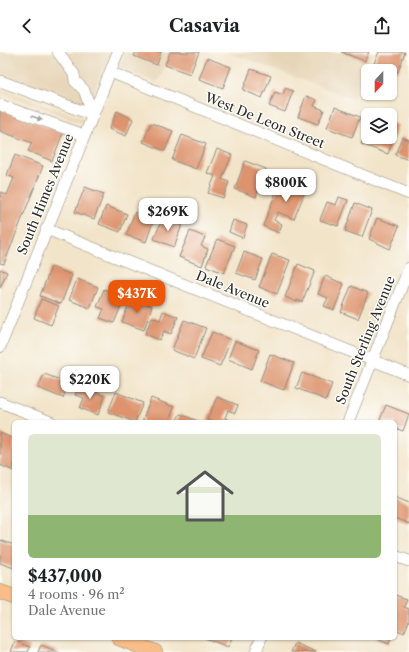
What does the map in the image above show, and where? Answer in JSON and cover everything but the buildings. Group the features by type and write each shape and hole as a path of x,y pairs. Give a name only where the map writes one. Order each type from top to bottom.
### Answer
{"main road":[{"path":"0,592 12,596"},
{"path":"124,640 155,652"}],"street":[{"path":"58,52 74,74 75,81 84,90 93,115"},
{"name":"South Himes Avenue","path":"0,347 2,334 118,52"},
{"name":"West De Leon Street","path":"110,72 409,194"},
{"path":"0,81 93,115"},
{"path":"0,105 84,135"},
{"name":"Dale Avenue","path":"46,229 409,375"},
{"name":"South Sterling Avenue","path":"349,420 409,268"},
{"path":"0,402 46,420"},
{"path":"397,557 409,561"},
{"path":"256,652 260,640"}],"shaded area":[{"path":"0,52 112,52 105,70 102,70 88,106 0,74"},
{"path":"124,52 172,52 157,83 119,68"},
{"path":"227,52 372,52 367,64 361,64 361,79 353,99"},
{"path":"0,89 84,119 82,123 0,92"}]}
